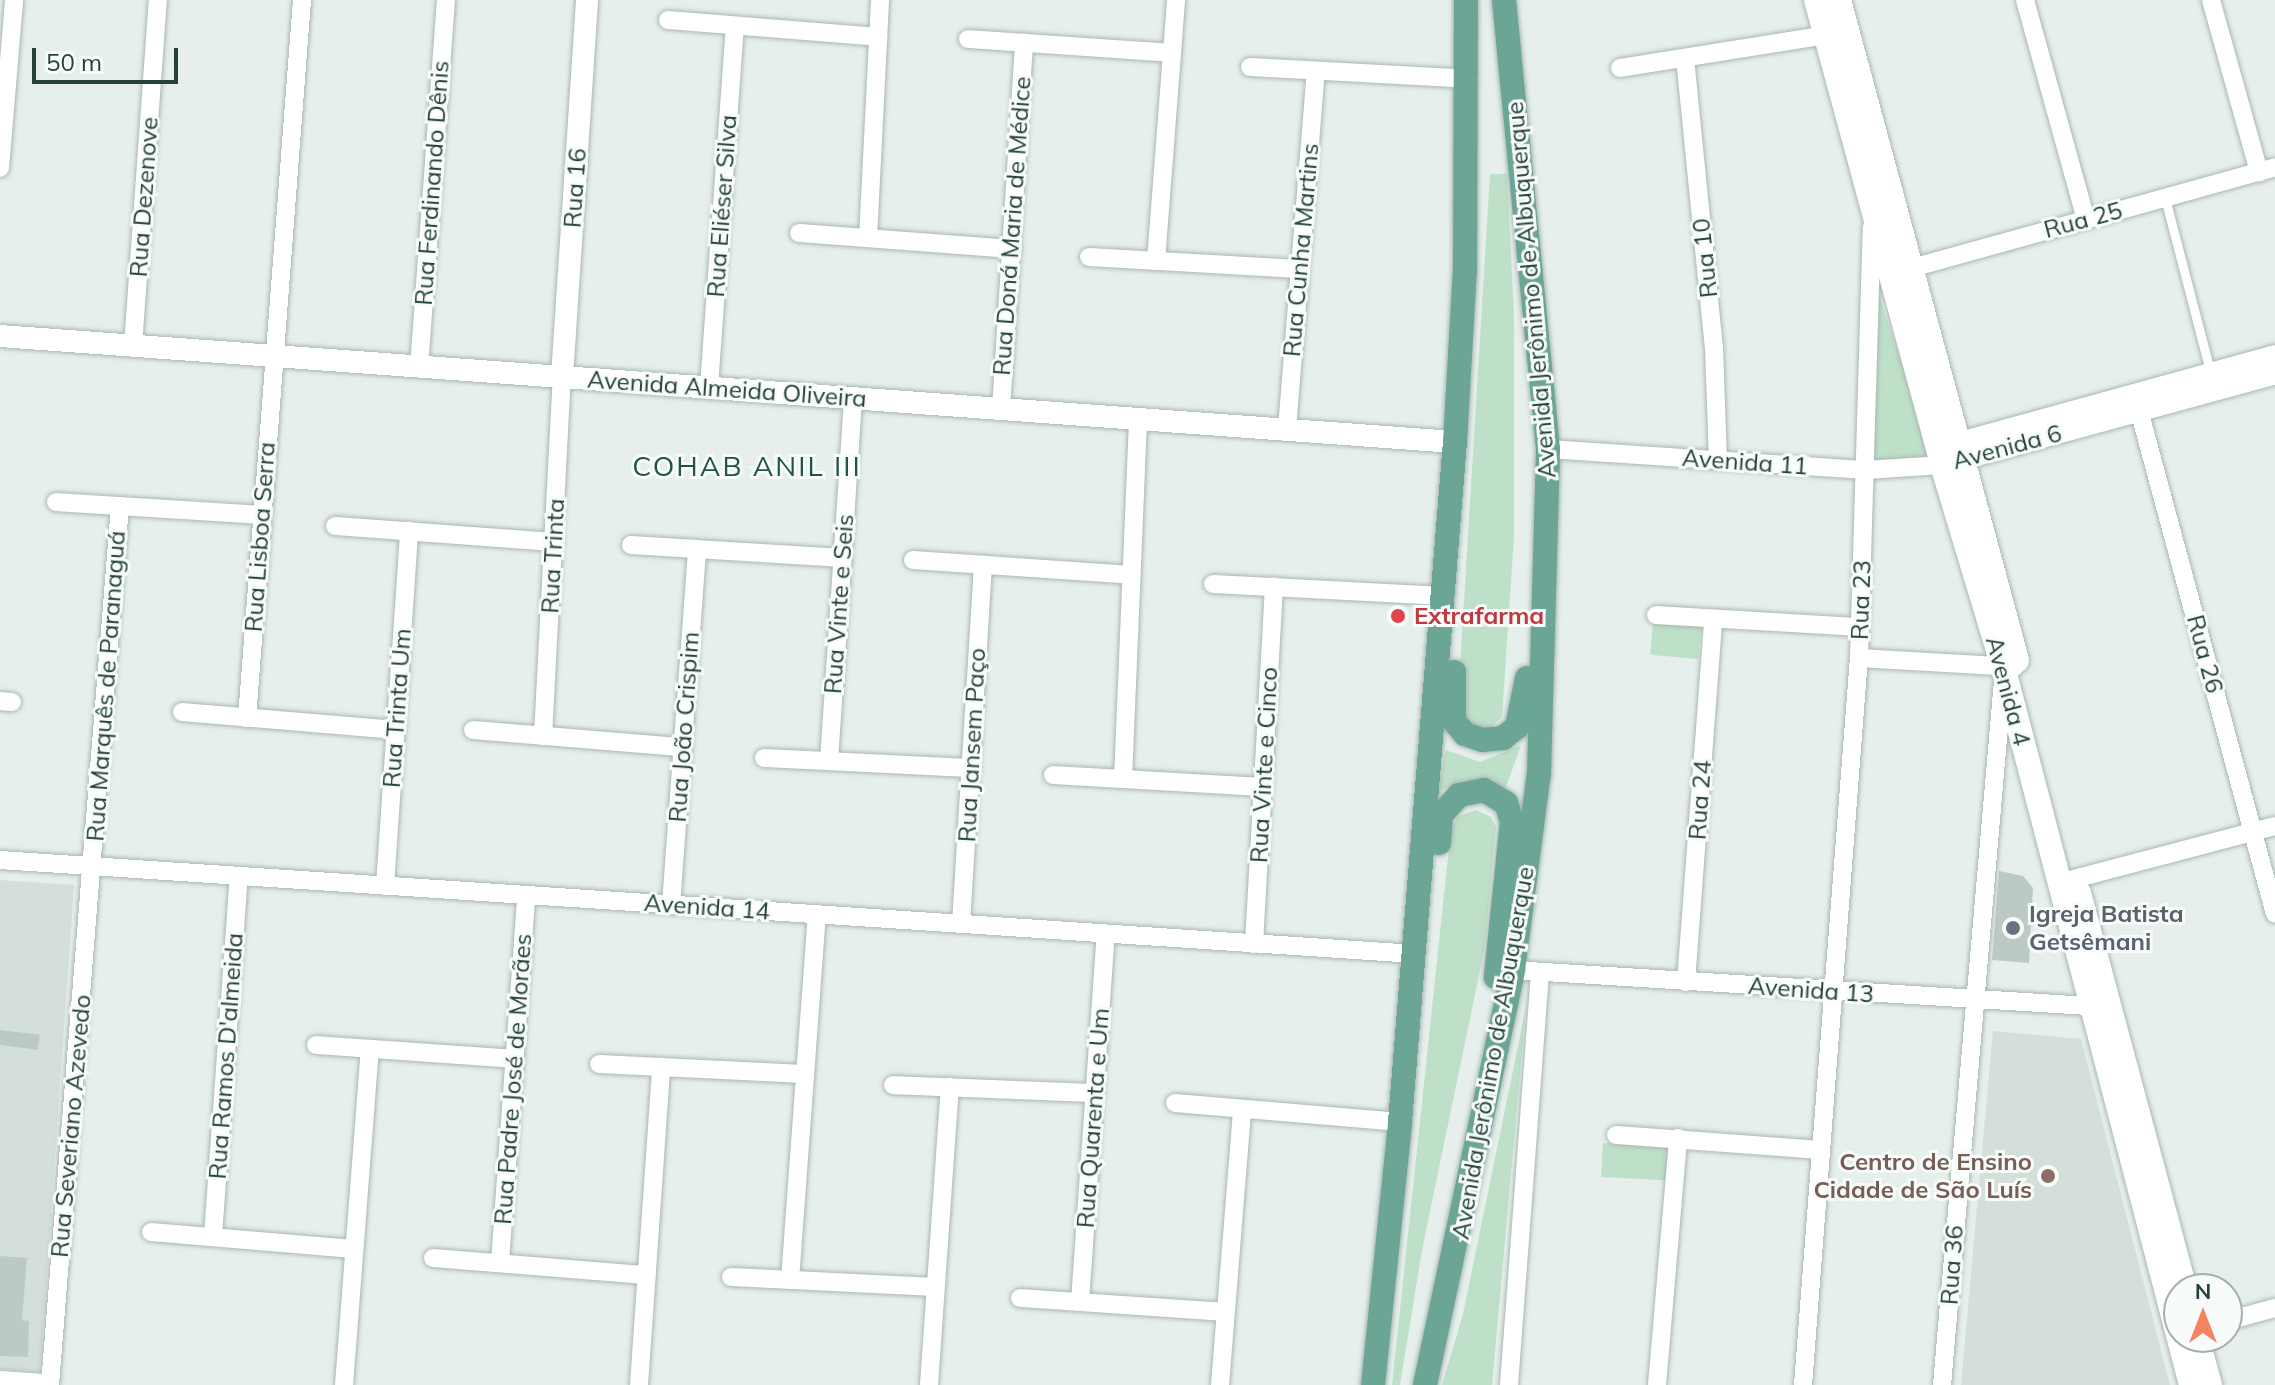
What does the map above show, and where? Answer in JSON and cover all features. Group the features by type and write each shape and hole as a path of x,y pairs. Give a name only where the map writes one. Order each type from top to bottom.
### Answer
{"main road":[{"name":"Avenida Jerônimo de Albuquerque","path":"1373,1385 1400,1122 1455,442 1469,79 1466,0"},
{"name":"Avenida Jerônimo de Albuquerque","path":"1425,1385 1452,1275 1513,970 1539,773 1548,449 1515,87 1504,0"},
{"name":"Avenida 4","path":"1816,0 1872,208 1901,271"},
{"name":"Avenida 4","path":"1839,0 1901,271 1955,456 2169,1273"},
{"path":"1455,442 1459,561 1453,715 1460,731 1482,740 1508,735 1525,709 1548,449"},
{"path":"1400,1122 1431,946 1441,815 1459,795 1489,791 1506,803 1512,821 1473,1174"},
{"name":"Avenida 4","path":"2101,1008 2180,1273"},
{"name":"Avenida 4","path":"2187,1353 2191,1385"},
{"name":"Avenida 4","path":"2194,1353 2210,1385"}],"street":[{"path":"0,168 14,0"},
{"name":"Rua Dezenove","path":"133,346 158,0"},
{"name":"Rua Lisboa Serra","path":"247,718 302,0"},
{"name":"Rua Ferdinando Dênis","path":"419,367 446,0"},
{"name":"Rua 16","path":"562,377 587,0"},
{"path":"868,238 880,0"},
{"path":"1156,261 1176,0"},
{"path":"2025,0 2086,220"},
{"path":"2211,0 2267,169"},
{"path":"668,20 878,37"},
{"name":"Rua Eliéser Silva","path":"709,387 735,26"},
{"path":"1620,68 1826,35"},
{"path":"968,39 1172,53"},
{"name":"Rua Doná Maria de Médice","path":"1001,409 1024,43"},
{"name":"Rua 10","path":"1685,58 1714,347 1718,460"},
{"path":"1250,67 1469,79"},
{"name":"Rua Cunha Martins","path":"1287,429 1316,71"},
{"name":"Rua 25","path":"1901,271 2267,169"},
{"name":"Rua 23","path":"1803,1385 1829,991 1859,658 1872,208"},
{"path":"799,233 1012,249"},
{"path":"1089,257 1299,269"},
{"name":"Avenida Almeida Oliveira","path":"0,336 1455,442"},
{"name":"Avenida 6","path":"2213,382 2275,356"},
{"name":"Avenida 6","path":"1955,456 2213,382 2275,373"},
{"name":"Rua Trinta","path":"543,736 562,377"},
{"name":"Rua Vinte e Seis","path":"829,761 853,398"},
{"name":"Rua 26","path":"2137,403 2275,914"},
{"path":"1123,779 1138,419"},
{"name":"Avenida 11","path":"1548,449 1866,470 1955,456"},
{"path":"56,502 262,515"},
{"name":"Rua Marquês de Paranaguá","path":"92,866 120,506"},
{"path":"335,526 554,542"},
{"name":"Rua Trinta Um","path":"385,886 409,531"},
{"path":"631,545 843,558"},
{"name":"Rua João Crispim","path":"671,905 697,549"},
{"path":"913,560 1131,575"},
{"name":"Rua Jansem Paço","path":"961,924 983,565"},
{"path":"1213,584 1444,596"},
{"name":"Rua Vinte e Cinco","path":"1254,944 1274,587"},
{"path":"1656,615 1860,627"},
{"name":"Rua 24","path":"1686,982 1713,619"},
{"path":"1859,658 2011,668"},
{"name":"Rua 36","path":"1942,1385 1972,1001 2011,668"},
{"path":"182,712 396,730"},
{"path":"473,730 682,747"},
{"path":"764,758 970,768"},
{"path":"1053,775 1262,787"},
{"path":"2067,881 2275,826"},
{"name":"Avenida 14","path":"0,860 1414,954"},
{"name":"Rua Severiano Azevedo","path":"47,1385 92,866"},
{"name":"Rua Ramos D'almeida","path":"213,1236 239,876"},
{"name":"Rua Padre José de Morães","path":"500,1262 526,895"},
{"path":"790,1280 817,914"},
{"name":"Rua Quarenta e Um","path":"1080,1302 1106,934"},
{"name":"Avenida 13","path":"1513,970 2101,1008"},
{"name":"Avenida Jerônimo de Albuquerque","path":"1509,1385 1540,973"},
{"path":"316,1045 515,1059"},
{"path":"344,1385 370,1049"},
{"path":"599,1064 805,1074"},
{"path":"639,1385 661,1067"},
{"path":"893,1085 1095,1093"},
{"path":"929,1385 950,1087"},
{"path":"1175,1103 1400,1122"},
{"path":"1220,1385 1242,1109"},
{"path":"1616,1135 1818,1150"},
{"path":"1657,1385 1678,1138"},
{"path":"151,1232 353,1249"},
{"path":"433,1258 646,1275"},
{"path":"731,1277 936,1287"},
{"path":"1020,1298 1225,1312"},
{"path":"2243,1317 2275,1308"},
{"path":"0,1382 47,1385"}],"lane":[{"path":"2165,198 2213,382"}],"shaded area":[{"path":"0,880 74,885 40,1371 0,1369"},
{"name":"Centro de Ensino Cidade de São Luís","path":"1993,1031 2081,1039 2170,1385 1961,1385"}],"green space":[{"path":"1490,174 1507,174 1514,315 1514,537 1502,717 1485,732 1457,716"},
{"path":"1868,263 1933,457 1871,465"},
{"path":"1653,622 1701,626 1698,659 1650,655"},
{"path":"1521,745 1505,790 1462,782 1438,791 1446,750 1480,762"},
{"path":"1476,810 1491,817 1496,827 1484,951 1422,1250 1400,1385 1392,1385 1451,829 1458,816"},
{"path":"1526,1007 1492,1385 1442,1385 1463,1314"},
{"path":"1603,1143 1670,1147 1668,1180 1601,1177"}],"building":[{"name":"Igreja Batista Getsêmani","path":"1999,871 2023,876 2033,888 2029,963 1992,960"},
{"path":"0,1030 40,1035 38,1050 0,1045"},
{"path":"0,1256 27,1258 22,1320 29,1321 28,1357 0,1356"}],"place":[{"name":"Extrafarma","path":"1398,616"},
{"name":"Igreja Batista Getsêmani","path":"2013,928"},
{"name":"Centro de Ensino Cidade de São Luís","path":"2048,1176"}],"district":[{"name":"COHAB ANIL III","path":"747,466"}]}
